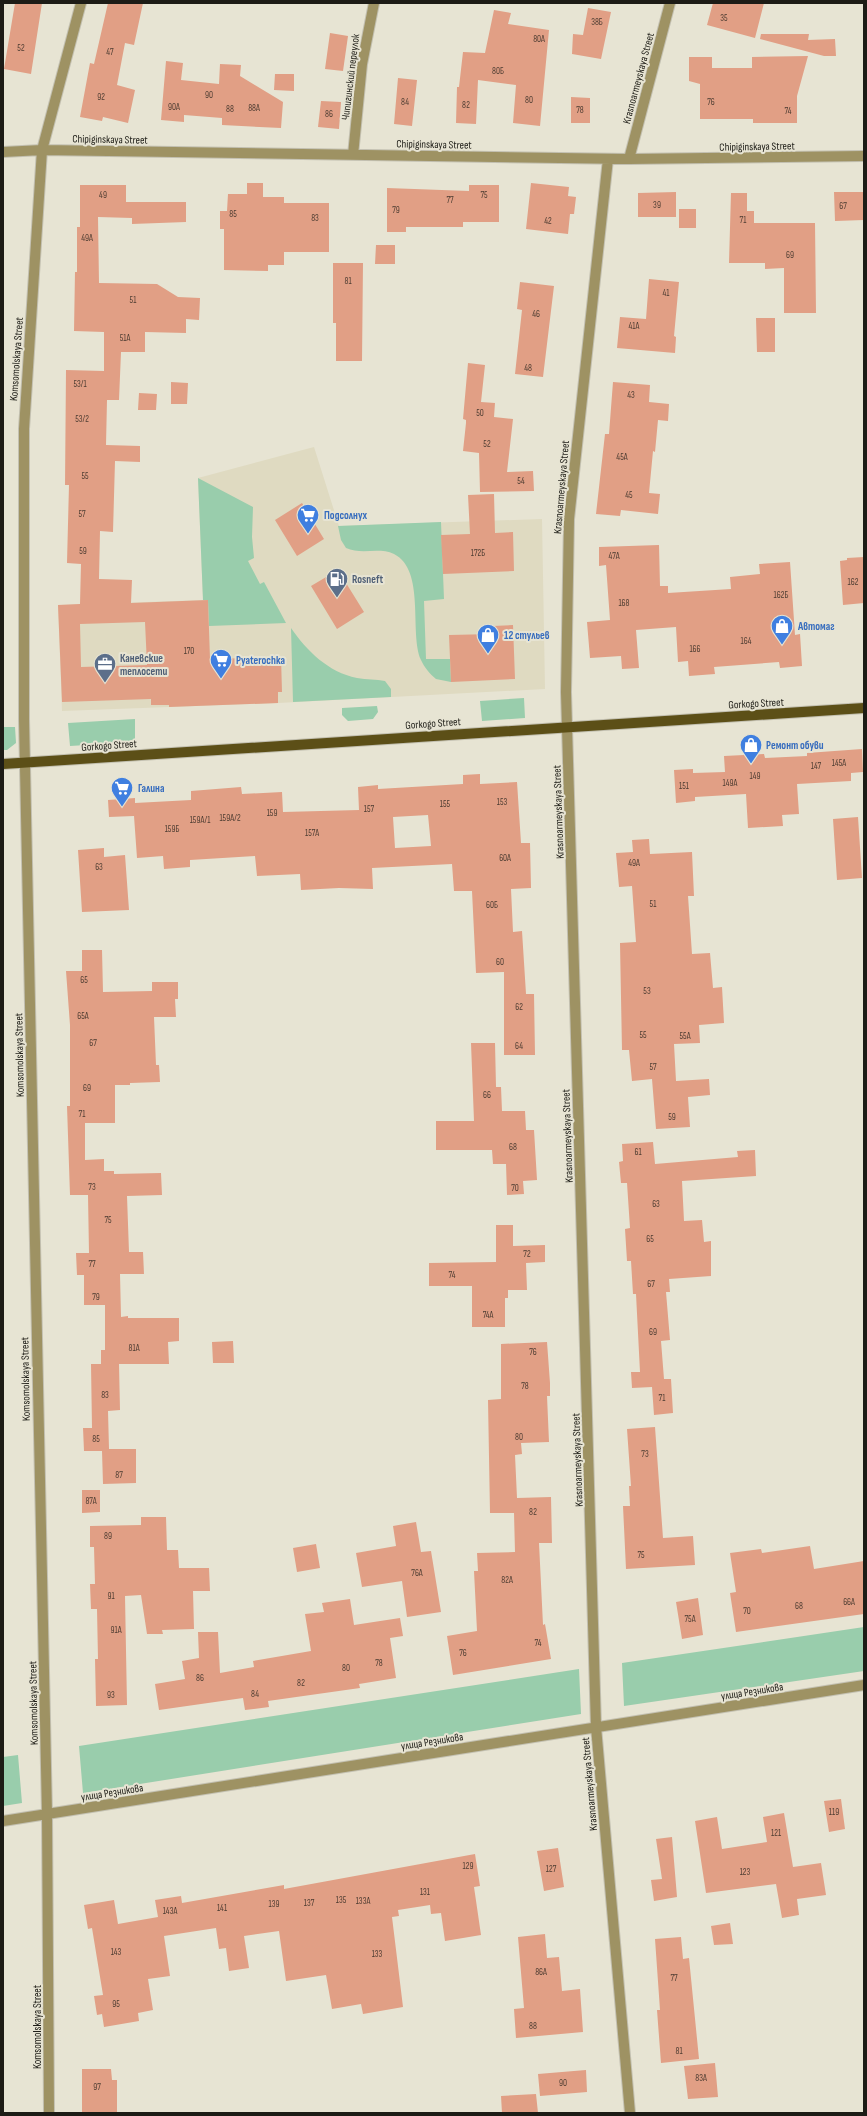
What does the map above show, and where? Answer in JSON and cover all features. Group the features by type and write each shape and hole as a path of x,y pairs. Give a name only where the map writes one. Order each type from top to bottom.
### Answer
{"main road":[{"name":"Gorkogo Street","path":"3,764 567,726 864,708"}],"street":[{"name":"Komsomolskaya Street","path":"49,2113 47,1814 25,762 24,429 42,150 81,3"},
{"name":"Чипигинский переулок","path":"353,155 362,64 374,3"},
{"name":"Krasnoarmeyskaya Street","path":"630,159 670,3"},
{"name":"Chipiginskaya Street","path":"3,152 42,150 608,159 864,156"},
{"name":"Krasnoarmeyskaya Street","path":"608,159 569,519 566,692 596,1727 630,2113"},
{"name":"улица Резникова","path":"3,1821 864,1685"}],"shaded area":[{"path":"314,447 339,526 542,519 545,689 278,703 62,711 58,605 203,600 198,478"}],"green space":[{"path":"198,478 253,507 252,537 254,558 248,561 260,584 264,582 286,623 209,626 208,600 203,600"},
{"path":"441,522 444,599 424,601 426,659 450,659 451,682 436,679 427,670 421,660 416,634 413,587 410,574 404,562 394,554 388,552 358,551 346,548 341,540 338,526"},
{"path":"291,628 304,645 328,666 346,675 357,678 385,681 391,689 391,697 293,702"},
{"path":"524,698 525,718 482,721 480,701"},
{"path":"377,706 378,712 373,719 348,721 342,715 342,708"},
{"path":"135,719 135,742 70,746 68,723"},
{"path":"3,727 15,727 16,743 7,750 3,750"},
{"path":"864,1627 864,1671 624,1706 622,1663"},
{"path":"579,1669 581,1714 83,1793 79,1746"},
{"path":"18,1755 22,1803 3,1806 3,1757"}],"building":[{"path":"15,3 42,3 31,74 4,69"},
{"path":"108,3 143,3 134,45 125,43 117,85 135,90 128,123 103,117 102,121 80,117 90,63 94,64"},
{"path":"713,3 764,3 755,38 707,25"},
{"path":"588,8 611,12 601,59 572,54 573,34 583,35"},
{"path":"494,10 511,13 508,24 549,30 540,126 513,123 516,85 478,80 476,124 456,123 457,87 459,87 463,52 485,53"},
{"path":"330,33 348,36 343,71 325,69"},
{"path":"761,34 809,34 808,40 835,39 836,56 824,56 760,39"},
{"path":"808,56 797,96 797,123 753,123 753,119 700,119 700,84 689,81 689,57 712,57 712,68 752,68 752,57"},
{"path":"166,61 183,63 181,80 219,84 220,64 241,65 240,76 283,102 281,128 222,125 222,118 184,115 184,122 161,120"},
{"path":"275,74 294,74 294,91 274,90"},
{"path":"398,78 417,80 412,126 394,124"},
{"path":"571,97 590,98 590,123 571,123"},
{"path":"321,101 341,102 339,129 318,127"},
{"path":"247,183 263,183 263,197 284,197 284,203 329,203 329,252 284,252 284,265 268,265 268,271 224,270 224,229 220,229 220,211 227,211 228,194 247,194"},
{"path":"531,183 569,187 568,196 576,197 574,214 570,214 568,234 526,229"},
{"path":"80,185 126,185 126,202 186,202 186,222 132,224 132,218 98,217 99,283 157,284 178,297 200,298 199,320 186,319 186,333 145,332 145,352 121,352 119,400 107,400 106,445 140,446 140,462 115,461 113,532 100,531 99,579 132,580 131,603 208,600 210,659 281,657 282,692 278,692 278,703 169,707 169,705 151,705 151,699 62,702 58,605 80,604 81,564 67,563 69,485 65,485 66,370 104,371 104,332 74,331 75,272 77,272 77,227 80,227","holes":["145,622 147,665 81,667 80,624"]},
{"path":"469,185 499,185 499,222 463,222 463,227 406,227 406,232 387,232 387,188 469,191"},
{"path":"676,192 676,217 638,217 638,193"},
{"path":"834,192 864,192 864,220 835,221"},
{"path":"731,193 747,193 747,211 754,211 754,223 815,223 816,313 784,313 784,268 765,269 765,263 729,263"},
{"path":"679,209 696,209 696,228 679,228"},
{"path":"376,245 395,245 395,264 375,264"},
{"path":"333,263 363,263 362,361 336,361 336,323 333,323"},
{"path":"649,279 679,282 674,336 676,337 675,353 617,348 620,317 646,319"},
{"path":"520,282 554,286 543,377 515,374 522,310 517,309"},
{"path":"756,318 775,318 775,352 757,352"},
{"path":"468,363 485,365 481,402 495,403 494,417 513,419 507,472 533,471 534,491 480,492 479,453 463,451 466,420 463,419"},
{"path":"171,382 188,383 187,404 171,404"},
{"path":"613,382 650,385 649,402 669,404 668,421 658,420 655,452 653,451 649,493 660,494 658,514 621,510 620,516 596,514 605,434 609,434"},
{"path":"139,393 157,394 156,410 138,410"},
{"path":"494,494 495,533 513,532 514,571 443,574 441,535 470,534 468,495"},
{"path":"302,503 324,539 297,556 275,520"},
{"path":"659,545 660,586 668,586 668,593 731,589 730,577 760,574 759,564 790,562 795,635 800,634 802,666 780,668 779,662 714,667 715,674 689,676 688,661 678,662 676,627 636,630 639,668 622,669 621,656 590,658 587,622 610,620 606,565 599,566 599,547"},
{"path":"864,557 864,603 843,605 840,561 847,560 847,558"},
{"name":"Rosneft","path":"338,570 364,612 337,629 311,586"},
{"path":"513,625 515,679 451,682 449,635 493,634 493,626"},
{"path":"862,749 863,772 851,773 851,781 797,784 799,814 782,815 783,826 748,828 746,794 695,797 695,801 676,803 674,770 693,769 693,773 725,772 724,756 764,754 765,758 807,756 807,753"},
{"path":"480,774 480,784 517,782 521,843 530,843 531,888 511,889 513,932 522,931 526,994 534,994 535,1055 504,1055 504,972 476,973 472,891 454,891 452,864 372,868 373,889 339,888 301,890 300,874 257,876 255,856 190,860 190,867 164,869 163,856 137,858 134,816 109,817 108,800 135,798 135,803 191,800 191,791 241,787 242,794 282,792 283,812 359,810 358,787 378,785 378,789 463,784 463,775","holes":["428,815 431,846 395,848 393,817"]},
{"path":"858,817 862,878 837,880 833,819"},
{"path":"649,839 650,854 692,852 694,896 688,896 692,954 710,953 713,988 722,987 724,1023 699,1025 700,1043 674,1044 676,1081 709,1079 710,1095 688,1097 690,1127 656,1129 652,1079 632,1081 629,1050 622,1050 620,943 636,942 632,886 619,887 616,853 633,852 632,840"},
{"path":"104,848 104,857 125,855 129,910 82,912 78,850"},
{"path":"82,950 102,950 103,992 152,991 152,982 178,982 178,999 175,999 176,1017 154,1017 156,1065 159,1065 160,1082 115,1085 115,1123 85,1123 85,1160 104,1159 104,1171 114,1171 114,1174 161,1173 162,1195 127,1196 129,1252 143,1252 144,1274 120,1274 121,1317 179,1318 179,1341 168,1342 169,1364 119,1364 120,1410 108,1411 109,1449 136,1449 136,1483 103,1484 102,1451 84,1451 83,1428 92,1428 91,1364 101,1364 101,1350 105,1350 105,1305 84,1305 84,1275 77,1275 76,1253 89,1253 88,1195 70,1195 67,1106 70,1106 70,1025 66,971 82,971"},
{"path":"471,1043 495,1043 496,1087 501,1087 502,1111 525,1111 526,1130 534,1130 537,1180 523,1181 524,1194 507,1195 506,1164 493,1164 492,1150 436,1150 436,1121 474,1121"},
{"path":"653,1142 655,1164 738,1157 737,1151 755,1150 756,1176 682,1181 684,1221 702,1220 704,1242 711,1241 711,1276 669,1279 670,1292 666,1292 670,1340 661,1341 664,1379 671,1379 673,1413 654,1415 652,1387 632,1388 631,1372 640,1372 636,1294 633,1294 631,1261 627,1261 625,1229 630,1228 627,1183 621,1183 619,1162 623,1161 622,1144"},
{"path":"496,1225 513,1225 513,1246 545,1245 545,1262 526,1263 527,1290 508,1290 508,1298 505,1298 505,1327 472,1327 472,1286 429,1286 429,1263 496,1262"},
{"path":"233,1341 234,1363 213,1363 212,1342"},
{"path":"547,1342 550,1383 550,1396 547,1396 549,1442 521,1443 522,1454 515,1455 517,1498 551,1497 552,1543 539,1543 543,1625 545,1624 551,1659 453,1675 447,1636 477,1631 474,1571 478,1571 477,1553 515,1552 514,1513 490,1513 488,1400 501,1399 501,1344"},
{"path":"655,1427 663,1538 693,1536 695,1565 626,1569 623,1506 630,1506 629,1486 631,1486 627,1429"},
{"path":"82,1490 100,1490 100,1512 82,1513"},
{"path":"141,1517 166,1517 167,1550 178,1550 179,1568 209,1568 210,1591 193,1591 194,1629 162,1630 163,1634 147,1634 141,1595 125,1596 127,1705 96,1706 95,1659 98,1659 97,1609 91,1609 90,1584 95,1584 94,1547 90,1547 90,1526 141,1525"},
{"path":"416,1522 421,1552 431,1551 441,1612 407,1617 402,1581 362,1587 356,1553 396,1546 393,1526"},
{"path":"316,1544 320,1568 297,1572 293,1548"},
{"path":"810,1546 814,1569 864,1561 864,1614 736,1632 730,1593 736,1592 730,1553 761,1549 762,1553"},
{"path":"698,1598 703,1635 682,1639 676,1602"},
{"path":"350,1599 354,1625 400,1618 403,1636 390,1638 396,1678 359,1684 360,1688 268,1701 269,1707 245,1710 243,1698 159,1710 155,1684 185,1679 182,1661 199,1658 198,1632 218,1632 220,1673 254,1667 253,1661 311,1651 305,1614 324,1612 322,1603"},
{"path":"841,1799 845,1829 829,1832 824,1801"},
{"path":"784,1813 793,1867 821,1863 826,1895 797,1899 799,1915 782,1918 776,1884 706,1893 695,1821 717,1817 722,1849 767,1842 763,1817"},
{"path":"672,1837 677,1897 654,1901 651,1880 662,1879 656,1839"},
{"path":"558,1848 564,1887 544,1891 537,1851"},
{"path":"475,1854 480,1886 474,1887 481,1935 445,1941 441,1913 431,1914 430,1905 398,1910 399,1916 392,1917 403,2007 363,2014 361,2004 332,2009 326,1975 286,1981 279,1931 244,1936 249,1968 229,1971 226,1948 219,1949 216,1928 164,1936 170,1976 148,1979 153,2010 138,2013 139,2021 104,2027 102,2014 97,2015 94,1996 103,1995 92,1928 88,1929 84,1905 114,1900 118,1924 158,1917 155,1900 181,1896 182,1903 284,1885 284,1889"},
{"path":"730,1923 733,1944 714,1945 711,1926"},
{"path":"545,1934 547,1958 559,1957 562,1991 580,1989 583,2032 516,2038 514,2009 524,2008 518,1937"},
{"path":"681,1937 683,1959 689,1958 699,2059 661,2063 657,2010 660,2010 655,1939"},
{"path":"715,2063 718,2097 688,2099 684,2066"},
{"path":"82,2069 111,2069 112,2080 117,2080 117,2113 82,2113"},
{"path":"586,2070 587,2092 540,2096 538,2074"},
{"path":"536,2094 538,2113 502,2113 501,2096"}],"place":[{"name":"Подсолнух","path":"308,534"},
{"name":"Rosneft","path":"337,598"},
{"name":"Автомаг","path":"782,646"},
{"name":"12 стульев","path":"488,654"},
{"name":"Pyaterochka","path":"221,680"},
{"name":"Каневские теплосети","path":"105,684"},
{"name":"Ремонт обуви","path":"751,764"},
{"name":"Галина","path":"122,808"}]}
